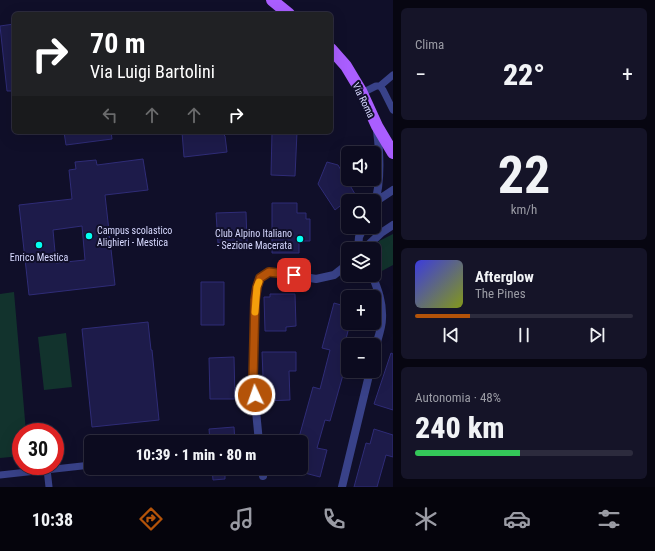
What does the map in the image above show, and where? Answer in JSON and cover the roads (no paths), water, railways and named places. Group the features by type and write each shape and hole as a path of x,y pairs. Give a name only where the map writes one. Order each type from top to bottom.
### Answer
{"main road":[{"path":"272,0 287,12"},
{"name":"Via Roma","path":"333,51 346,66 362,93 377,126 393,153"}],"street":[{"path":"377,126 380,153 377,194"},
{"path":"381,199 393,190"},
{"path":"372,242 393,225"},
{"path":"258,435 253,380 255,300 260,278 269,272 316,278 334,275 341,270"},
{"path":"375,282 381,301 382,319 378,338"},
{"path":"342,487 368,378"}],"lane":[{"path":"362,93 376,86 380,86 393,75"},
{"path":"380,86 393,110"},
{"path":"64,467 84,466"},
{"path":"0,475 12,473"},
{"path":"48,475 49,487"}],"place":[{"name":"Campus scolastico Alighieri - Mestica","path":"89,236"},
{"name":"Club Alpino Italiano - Sezione Macerata","path":"300,239"},
{"name":"Enrico Mestica","path":"39,245"}]}
